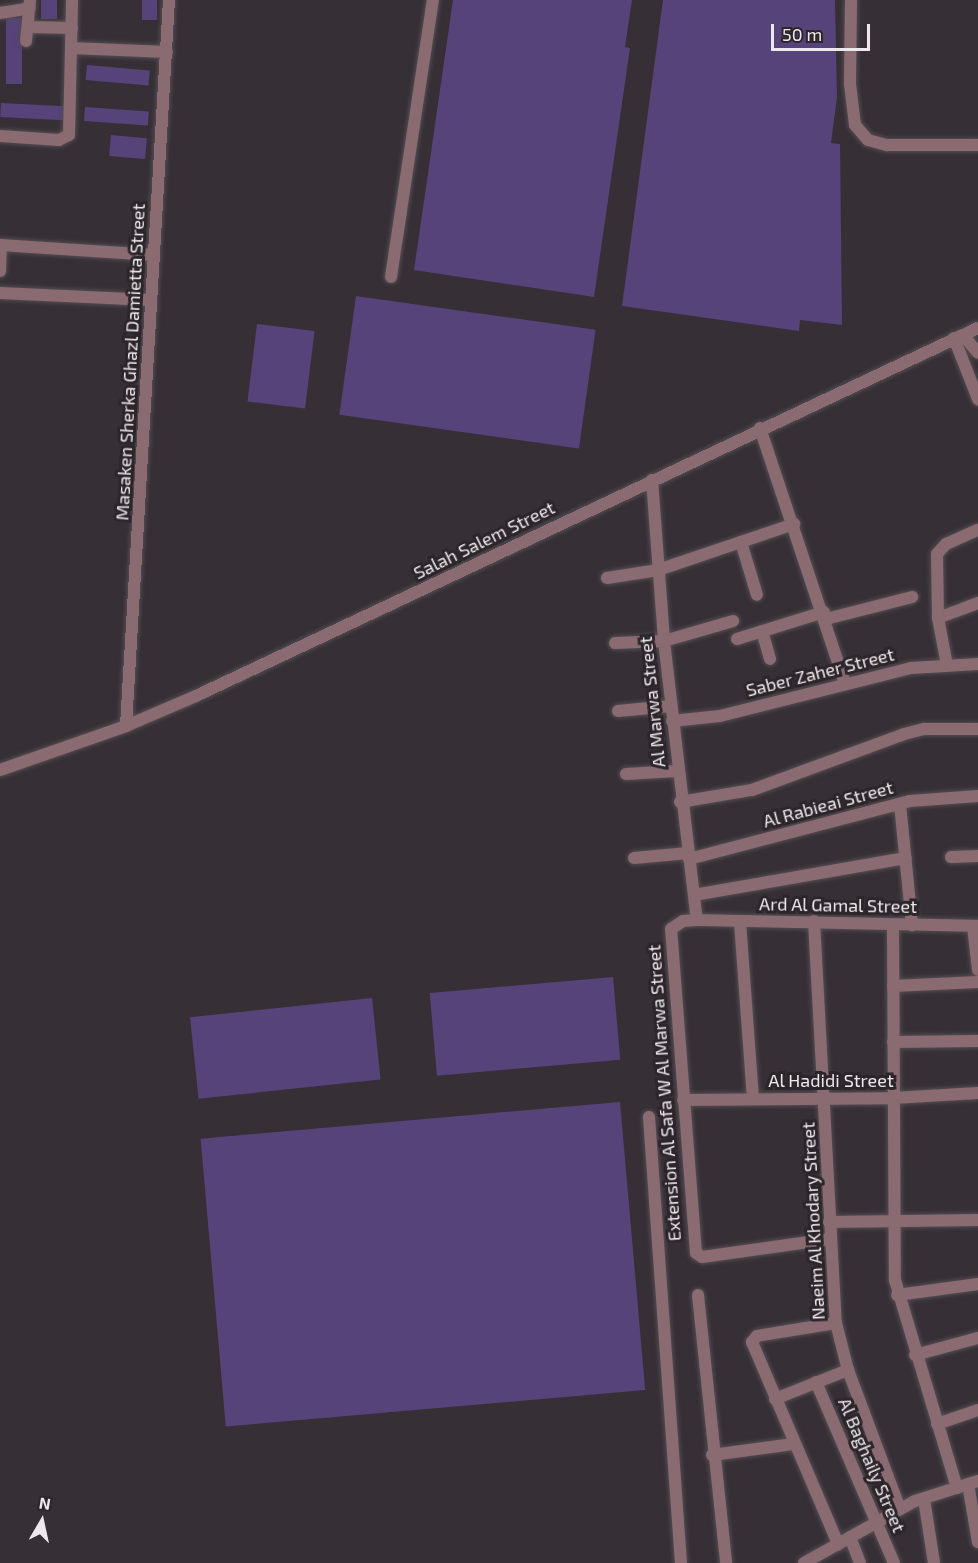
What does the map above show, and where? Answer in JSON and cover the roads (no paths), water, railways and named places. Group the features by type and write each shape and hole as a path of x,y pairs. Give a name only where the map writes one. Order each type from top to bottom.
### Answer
{"street":[{"path":"0,136 59,140 69,135 72,0"},
{"name":"Masaken Sherka Ghazl Damietta Street","path":"126,726 169,0"},
{"path":"391,277 433,0"},
{"path":"851,0 851,103 855,125 868,140 887,145 978,146"},
{"path":"0,13 30,4 26,41"},
{"path":"27,27 72,28"},
{"path":"71,48 167,52"},
{"path":"0,270 1,245 154,255"},
{"path":"0,293 151,300"},
{"name":"Salah Salem Street","path":"0,770 126,726 978,328"},
{"path":"959,337 978,353"},
{"path":"959,337 978,399"},
{"path":"760,428 825,615 845,683"},
{"name":"Al Marwa Street","path":"652,480 664,641 680,802 697,920"},
{"path":"607,578 658,570 794,524"},
{"path":"947,665 938,618 937,554 946,544 978,530"},
{"path":"741,542 757,595"},
{"path":"737,639 825,615 912,597"},
{"path":"938,618 978,603"},
{"path":"615,643 664,641 734,621"},
{"path":"762,631 770,659"},
{"name":"Saber Zaher Street","path":"672,721 720,716 912,668 978,664"},
{"path":"618,711 671,706"},
{"path":"680,802 752,790 904,734 924,729 978,729"},
{"path":"626,774 677,771"},
{"name":"Al Rabieai Street","path":"634,858 689,856 900,804 978,796"},
{"path":"900,804 912,925"},
{"path":"951,856 978,856"},
{"path":"694,895 906,858"},
{"name":"Ard Al Gamal Street","path":"697,920 975,926"},
{"name":"Extension Al Safa W Al Marwa Street","path":"697,920 676,923 669,938 695,1250 698,1256 830,1239"},
{"name":"Naeim Al Khodary Street","path":"814,921 836,1323 848,1370 900,1509"},
{"path":"740,922 753,1098"},
{"path":"893,925 893,1221 897,1295 937,1424 967,1484 978,1542"},
{"path":"975,926 978,970"},
{"path":"893,986 978,982"},
{"path":"893,1042 978,1041"},
{"name":"Al Hadidi Street","path":"683,1100 823,1096 893,1098 978,1093"},
{"path":"649,1117 681,1563"},
{"path":"829,1222 978,1220"},
{"path":"897,1295 978,1284"},
{"path":"698,1295 712,1455 726,1563"},
{"path":"836,1323 754,1337 752,1342 793,1444 838,1544"},
{"path":"915,1355 978,1338"},
{"path":"775,1399 848,1370"},
{"name":"Al Baghaily Street","path":"816,1382 894,1563"},
{"path":"937,1424 978,1410"},
{"path":"712,1455 793,1444"},
{"path":"804,1563 825,1558 838,1544 900,1509 924,1498 967,1484"},
{"path":"924,1498 934,1563"},
{"path":"850,1537 860,1563"}]}
